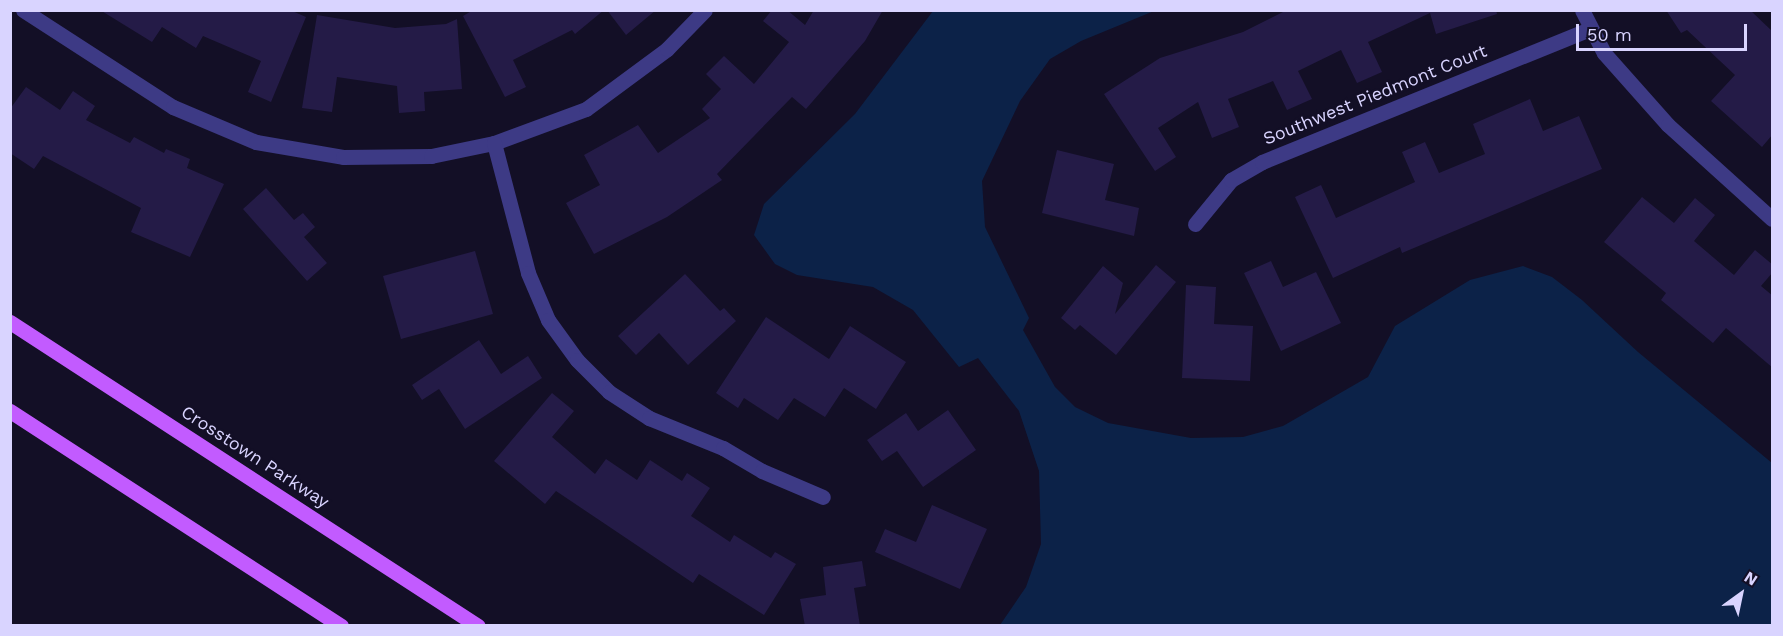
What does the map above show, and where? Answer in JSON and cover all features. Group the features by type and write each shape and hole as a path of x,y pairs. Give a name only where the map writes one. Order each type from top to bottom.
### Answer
{"main road":[{"name":"Crosstown Parkway","path":"10,322 478,626"},
{"path":"10,411 341,626"}],"street":[{"path":"23,10 173,107 256,142 343,157 431,156 494,143 586,109 667,49 705,10"},
{"path":"1582,10 1589,29 1604,53 1668,125 1773,219"},
{"name":"Southwest Piedmont Court","path":"1195,224 1231,180 1262,162 1589,29"},
{"path":"494,143 528,273 548,320 577,360 609,392 649,418 723,448 762,471 823,497"}],"water":[{"path":"933,11 1154,11 1081,41 1050,59 1020,101 982,181 985,227 1029,318 1023,330 1055,387 1075,407 1108,423 1191,438 1243,437 1283,426 1368,377 1395,326 1470,280 1523,266 1552,277 1582,300 1638,352 1772,463 1772,625 1000,625 1026,587 1041,544 1039,471 1019,411 978,358 959,367 913,310 873,287 797,275 775,264 754,235 764,204 855,114"}],"building":[{"path":"100,10 290,10 306,17 271,102 248,92 261,61 203,36 196,48 162,27 152,42"},
{"path":"473,10 604,10 575,34 572,30 513,60 526,87 505,97 463,16"},
{"path":"607,10 656,10 626,35"},
{"path":"772,10 787,10 805,25 814,10 883,10 865,41 806,109 792,97 717,174 722,180 667,217 594,254 566,203 600,185 584,155 638,125 658,153 710,118 702,109 721,89 706,74 724,56 754,84 789,42 763,21"},
{"path":"1287,10 1496,10 1497,14 1436,34 1430,13 1368,42 1382,72 1357,83 1341,50 1298,71 1312,99 1287,110 1273,81 1228,99 1239,127 1212,138 1198,102 1158,128 1176,157 1155,171 1104,94 1160,58 1243,32"},
{"path":"1666,10 1750,10 1773,32 1773,134 1762,147 1711,101 1735,75 1687,30 1681,33"},
{"path":"317,15 395,28 446,24 457,19 462,89 424,92 425,111 399,113 397,86 337,77 332,112 302,108"},
{"path":"26,87 60,110 73,91 95,106 86,120 130,143 134,137 164,153 166,149 190,159 187,168 224,184 190,257 131,232 141,208 43,156 34,169 10,153 10,109"},
{"path":"1530,99 1543,131 1579,116 1602,169 1402,253 1400,247 1333,278 1295,197 1321,185 1336,218 1415,182 1402,152 1425,142 1439,173 1485,154 1473,124"},
{"path":"1057,150 1114,164 1105,200 1139,208 1134,236 1042,213"},
{"path":"266,188 294,220 303,213 315,227 304,237 327,263 307,281 243,209"},
{"path":"1642,197 1674,223 1695,198 1715,215 1694,241 1734,275 1755,250 1773,265 1773,272 1761,286 1773,296 1773,368 1726,328 1713,343 1661,300 1666,293 1604,242"},
{"path":"475,251 493,314 401,339 383,276"},
{"path":"1271,261 1283,287 1316,272 1341,323 1281,351 1244,273"},
{"path":"1156,265 1176,282 1116,355 1080,325 1075,330 1061,318 1103,266 1123,283 1115,314"},
{"path":"685,274 720,311 724,308 736,321 688,365 659,333 636,355 618,336"},
{"path":"1186,285 1216,287 1214,324 1253,326 1250,381 1182,378"},
{"path":"766,317 829,359 850,326 906,362 876,409 844,388 825,417 794,398 778,420 744,398 738,408 716,393"},
{"path":"479,340 501,374 528,356 542,378 465,429 439,389 422,400 412,385"},
{"path":"552,393 574,411 552,437 595,474 606,459 637,480 650,460 682,481 687,473 710,488 691,516 730,542 734,535 771,558 775,552 796,564 764,615 699,574 693,583 556,491 545,504 494,461"},
{"path":"948,410 976,450 923,487 897,451 882,461 867,440 906,413 918,431"},
{"path":"932,505 987,529 960,589 875,552 885,529 916,542"},
{"path":"862,561 866,586 854,588 860,626 805,626 800,599 826,595 823,567"}]}
